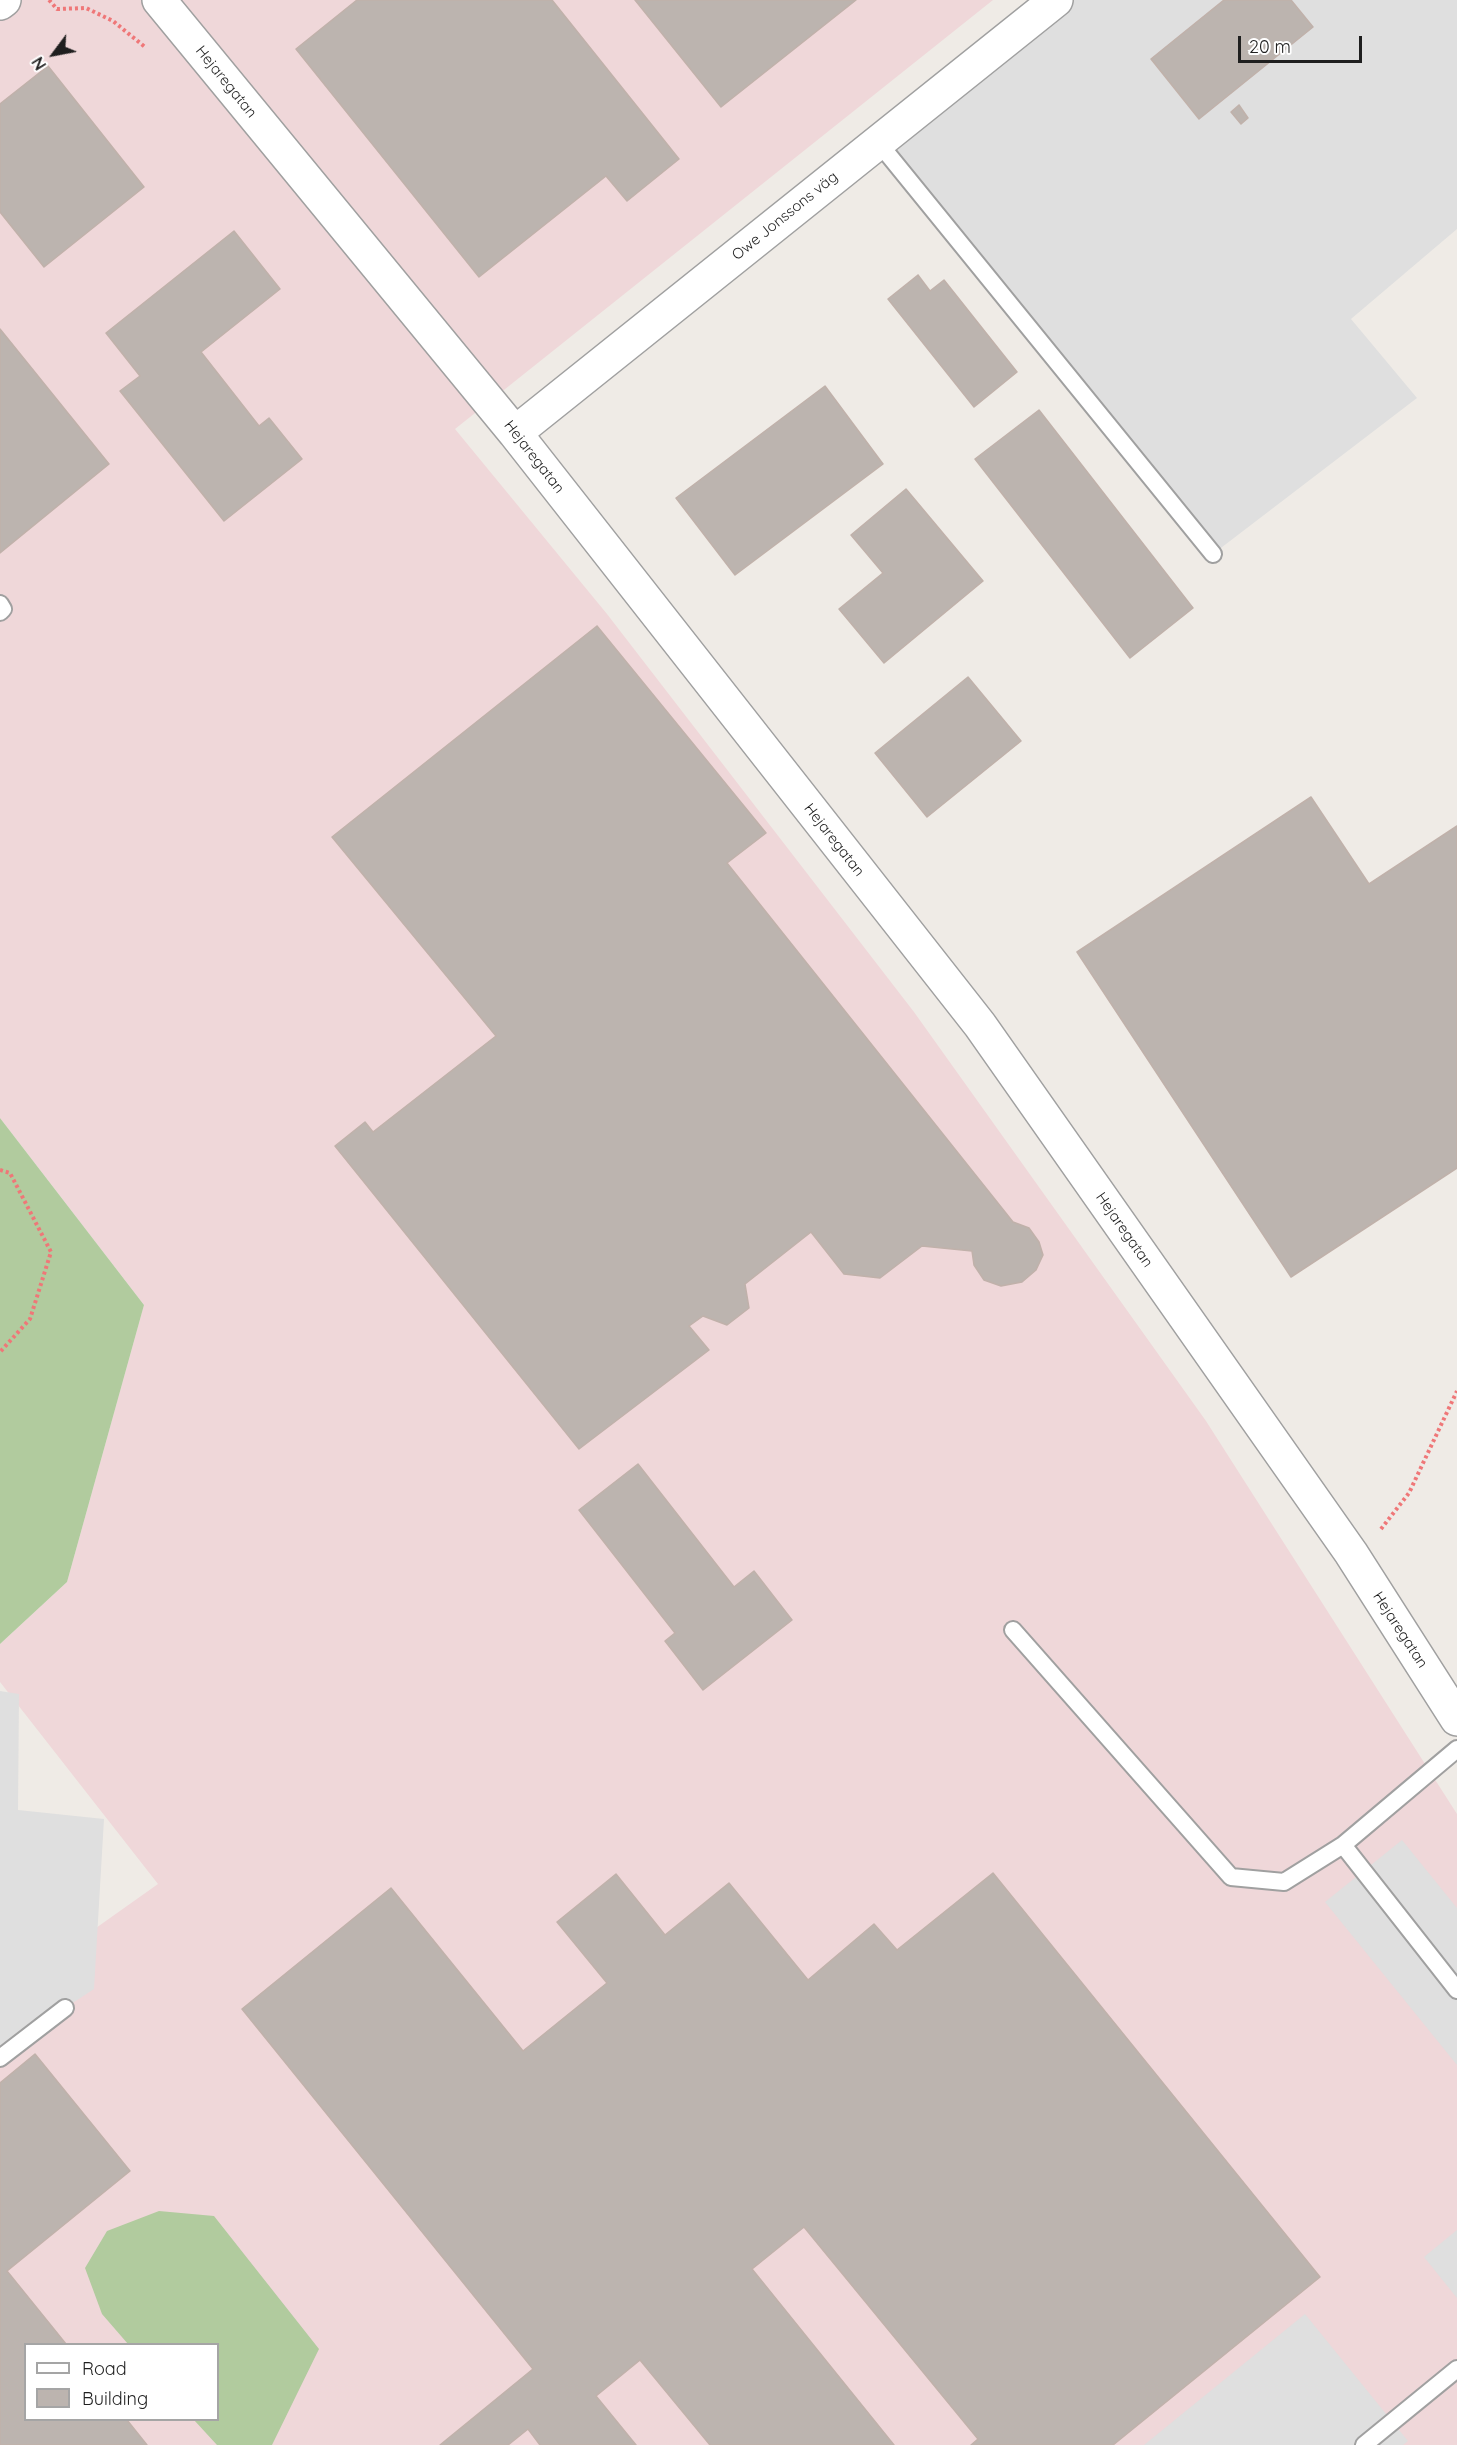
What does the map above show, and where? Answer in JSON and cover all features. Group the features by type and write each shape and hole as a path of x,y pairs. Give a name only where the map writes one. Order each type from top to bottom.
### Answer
{"street":[{"path":"0,3 4,0"},
{"name":"Hejaregatan","path":"159,0 515,433 980,1026 1351,1553 1457,1719"},
{"name":"Owe Jonssons väg","path":"515,433 1056,0"}],"lane":[{"path":"878,142 1213,554"},
{"path":"0,604 3,609 0,612"},
{"path":"1013,1630 1231,1877 1284,1882 1343,1845 1457,1749"},
{"path":"1343,1845 1457,1990"},
{"path":"0,2058 65,2008"},
{"path":"1364,2445 1457,2369"}],"path":[{"path":"49,0 57,9 86,8 113,21 147,49"},
{"path":"0,1170 10,1173 51,1252 30,1319 0,1352"},
{"path":"1351,1553 1373,1539 1409,1493 1457,1392"}],"shaded area":[{"path":"0,0 993,0 455,429 607,614 914,1012 1206,1421 1457,1814 1457,2445 0,2445 0,1996 158,1884 0,1682 0,1644 67,1582 144,1305 0,1118"},
{"path":"1056,0 1457,0 1457,229 1351,319 1417,398 1213,554 878,142"},
{"path":"0,1691 19,1694 18,1810 104,1819 94,1989 65,2008 0,2058"},
{"path":"1402,1840 1457,1908 1457,2065 1325,1902"},
{"path":"1457,2230 1457,2298 1424,2257"},
{"path":"1305,2314 1408,2441 1403,2445 1144,2445"}],"green space":[{"path":"0,1118 144,1305 67,1582 0,1644"},
{"path":"159,2211 214,2216 319,2349 272,2445 217,2445 195,2421 219,2421 219,2343 127,2343 102,2314 85,2268 107,2231"}],"building":[{"path":"357,0 552,0 679,159 627,201 606,176 479,277 296,49"},
{"path":"635,0 856,0 721,107"},
{"path":"1224,0 1291,0 1313,27 1199,119 1151,59"},
{"path":"48,66 144,187 44,267 0,212 0,104"},
{"path":"1239,105 1248,118 1241,124 1231,112"},
{"path":"234,231 280,289 201,352 259,426 269,418 302,459 224,521 120,391 140,376 106,333"},
{"path":"918,275 930,291 944,280 1017,372 974,407 888,299"},
{"path":"0,329 109,464 0,553"},
{"path":"825,386 883,464 735,575 676,498"},
{"path":"1039,410 1193,608 1130,658 975,459"},
{"path":"906,489 983,581 884,663 839,609 883,573 851,535"},
{"path":"597,626 766,833 727,863 1013,1222 1029,1228 1039,1242 1043,1255 1036,1270 1022,1282 1001,1286 984,1280 974,1265 972,1251 922,1246 880,1278 844,1274 811,1232 745,1284 749,1308 727,1325 703,1316 689,1326 709,1350 579,1449 335,1146 365,1122 373,1132 496,1036 332,837"},
{"path":"968,677 1021,741 927,817 875,753"},
{"path":"1311,797 1369,884 1457,826 1457,1168 1291,1277 1077,952"},
{"path":"638,1464 734,1587 754,1571 792,1620 703,1690 665,1641 675,1633 579,1510"},
{"path":"993,1873 1320,2277 1113,2445 971,2445 978,2439 804,2227 752,2269 894,2445 710,2445 640,2360 596,2396 636,2445 540,2445 528,2429 508,2445 440,2445 533,2369 242,2009 391,1888 523,2051 607,1983 557,1922 616,1874 665,1935 729,1883 808,1980 874,1924 897,1950"},
{"path":"35,2054 130,2171 7,2271 65,2343 24,2343 24,2421 128,2421 147,2445 0,2445 0,2083"}]}
